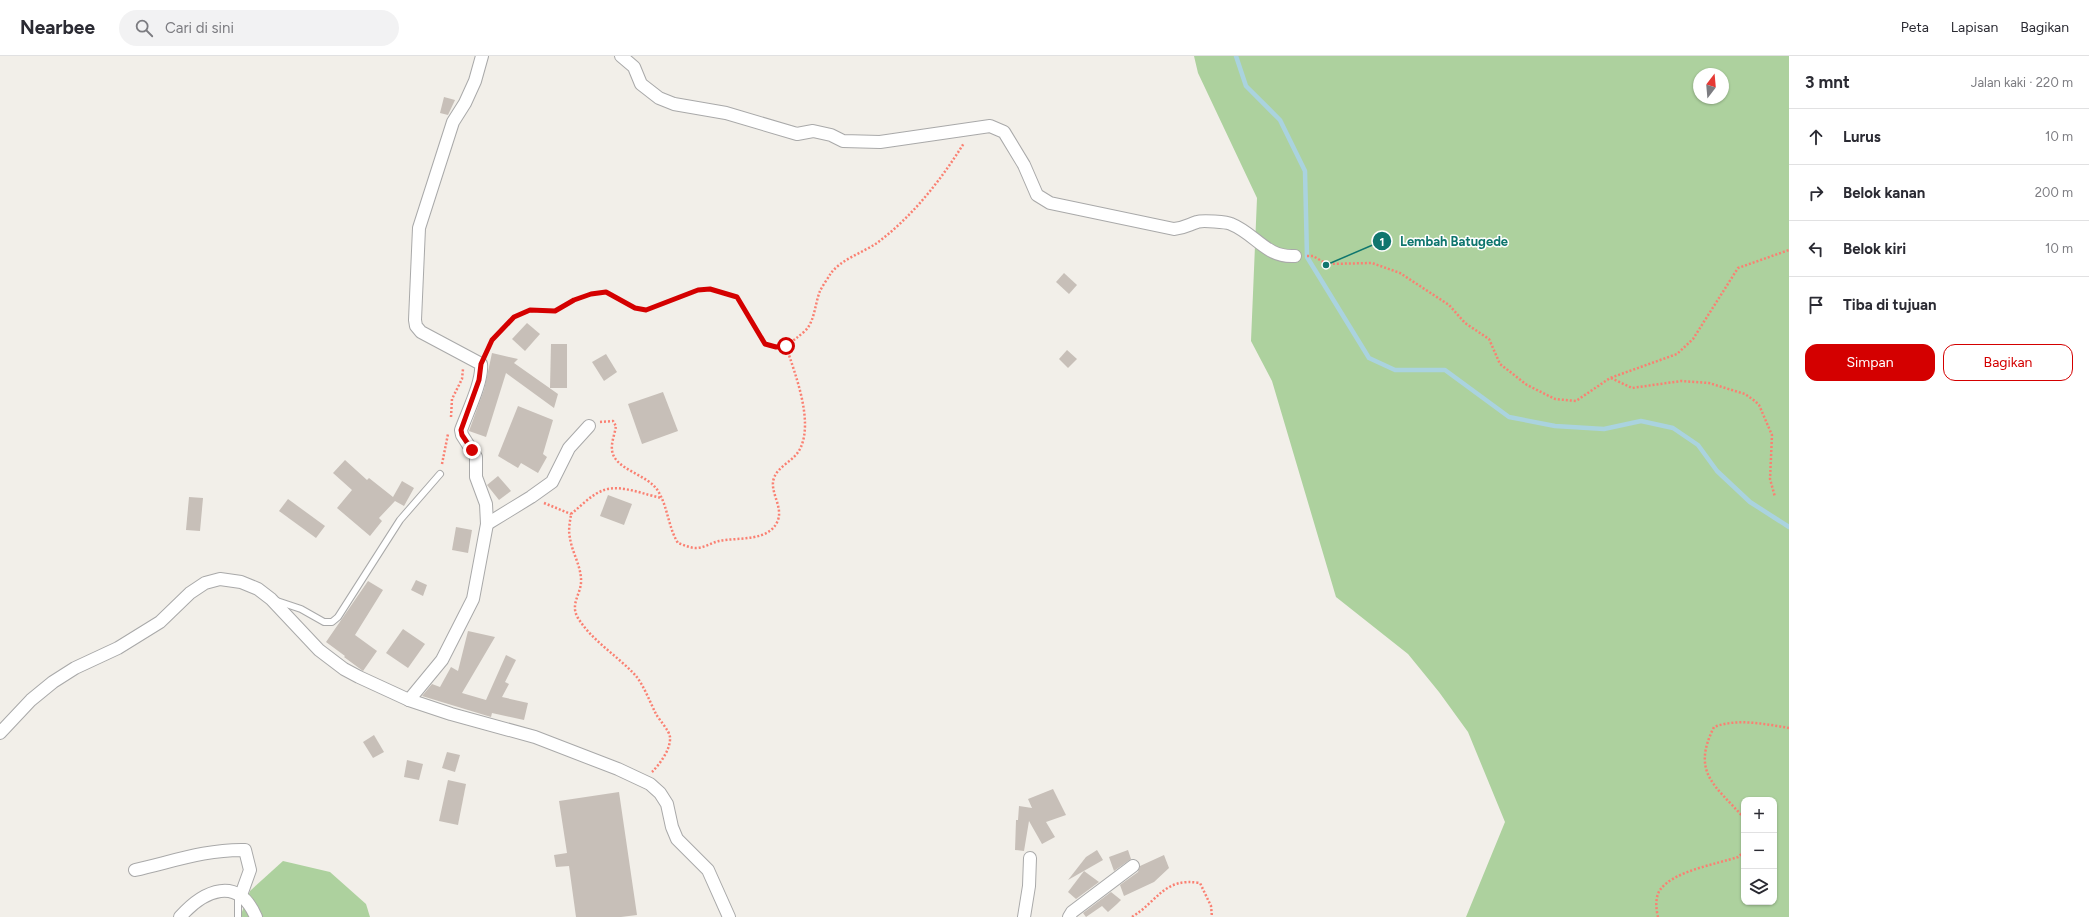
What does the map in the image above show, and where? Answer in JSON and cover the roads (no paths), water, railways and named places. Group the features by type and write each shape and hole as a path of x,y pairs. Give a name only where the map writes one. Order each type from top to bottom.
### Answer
{"street":[{"path":"409,700 442,660 473,599 487,524 486,504 476,476 476,457 462,435 461,430 479,380 481,364 421,332 416,326 415,320 419,228 453,122 465,103 475,81 482,56"},
{"path":"621,56 634,67 642,84 659,98 674,104 726,113 797,134 813,131 831,135 843,141 880,142 990,126 1004,132 1024,165 1037,195 1050,203 1174,228 1186,228 1199,221 1230,223 1258,240 1270,252 1284,257 1295,256"},
{"path":"487,524 531,498 552,482 569,448 589,426"},
{"path":"0,733 31,700 53,682 75,668 118,648 160,622 190,593 205,583 220,579 234,580 258,588 271,599 319,650 344,669 409,700 451,714 535,737 634,776 650,784 660,793 666,804 672,827 678,839 708,870 729,917"},
{"path":"134,870 205,853 223,850 245,850 250,870 239,894"},
{"path":"1024,917 1029,886 1030,858"},
{"path":"1070,917 1072,912 1133,866"},
{"path":"180,917 192,904 205,896 221,891 239,894 249,902 256,917"}],"lane":[{"path":"271,599 301,609 324,622 332,622 338,617 400,520 440,474"},
{"path":"238,917 239,894"}],"waterway":[{"path":"1236,56 1246,86 1280,120 1305,171 1307,257 1369,358 1395,370 1445,370 1509,417 1555,426 1604,429 1641,421 1673,428 1698,445 1717,471 1750,502 1789,527"}],"place":[{"name":"Lembah Batugede","path":"1326,265"}]}
